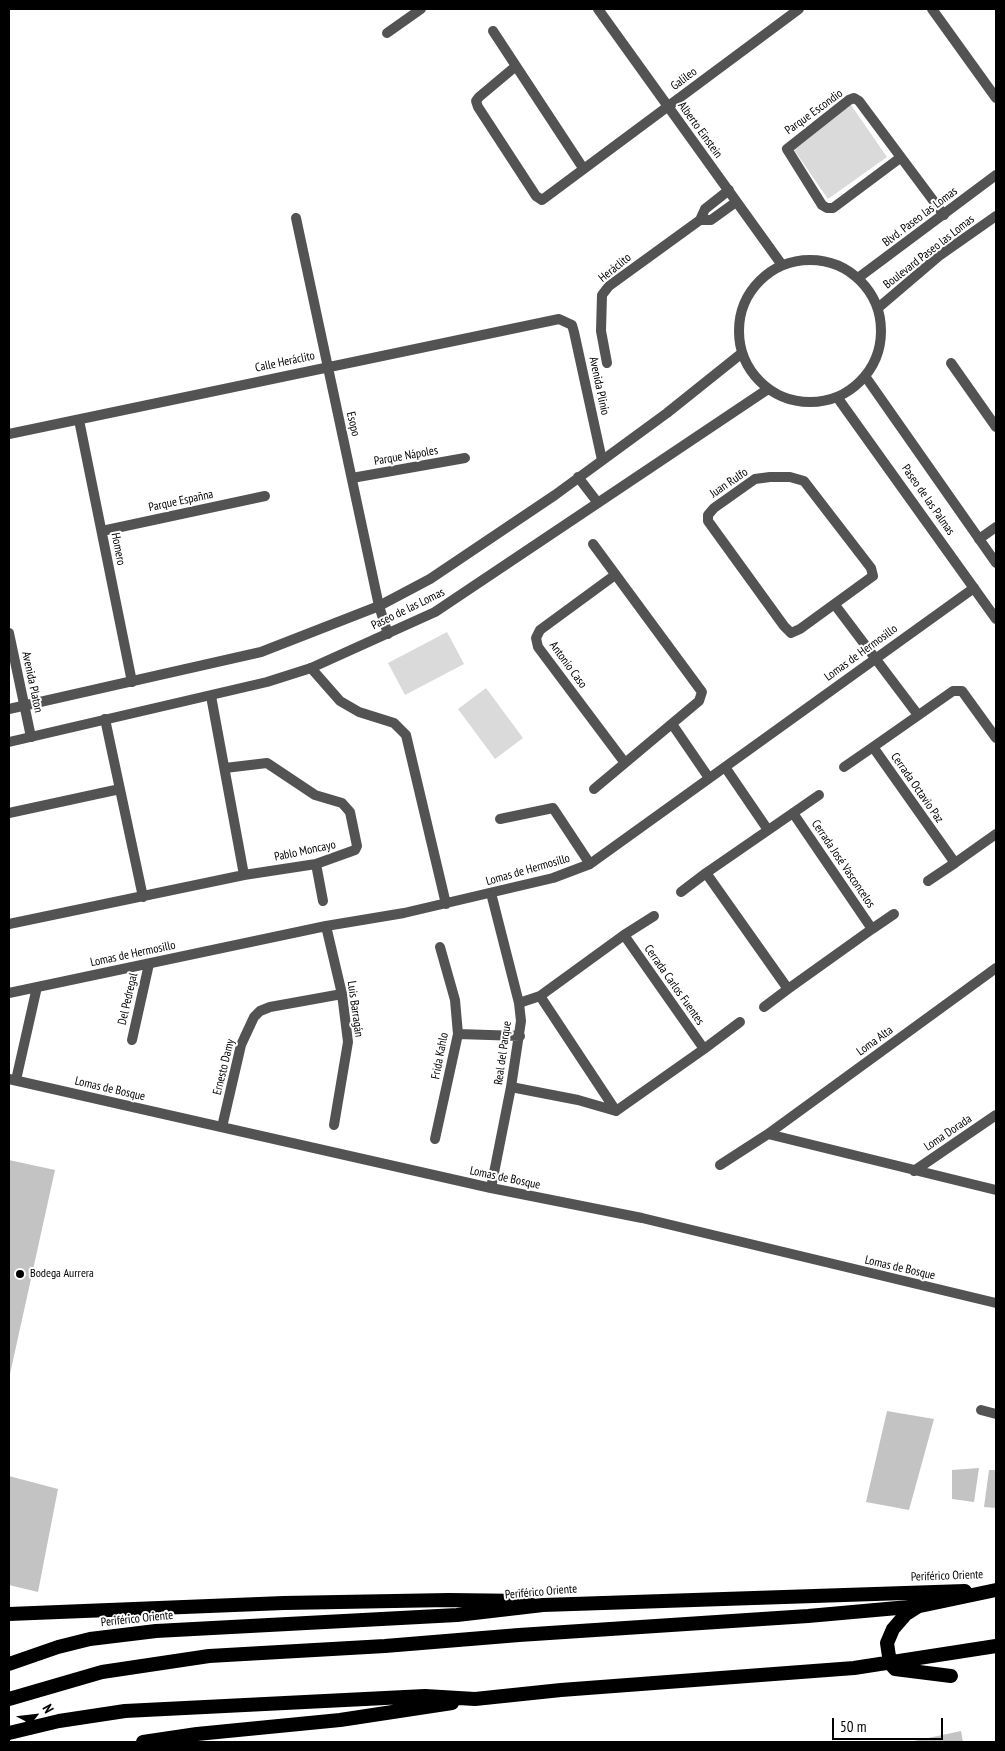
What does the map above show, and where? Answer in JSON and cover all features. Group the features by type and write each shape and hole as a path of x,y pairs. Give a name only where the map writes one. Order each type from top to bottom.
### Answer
{"highway":[{"name":"Periférico Oriente","path":"9,1664 58,1647 90,1640 165,1630 458,1615 543,1605 996,1590"},
{"path":"9,1698 102,1672 209,1656 385,1646 559,1632 798,1617 920,1606 996,1590"},
{"path":"9,1614 284,1602 520,1600 543,1605"},
{"path":"920,1606 906,1614 893,1629 887,1643 890,1664 895,1669 951,1676"},
{"path":"143,1742 197,1734 340,1720 475,1699 561,1690 890,1664 996,1646"},
{"path":"9,1733 59,1721 125,1711 425,1696 475,1699"}],"street":[{"path":"387,33 421,9"},
{"name":"Alberto Einstein","path":"598,9 782,265"},
{"name":"Galileo","path":"516,66 476,101 478,108 536,196 542,200 549,197 583,168 799,9"},
{"path":"932,9 996,98"},
{"path":"492,31 583,168"},
{"name":"Parque Escondio","path":"900,158 833,208 827,208 822,205 787,149 854,98 944,215"},
{"name":"Blvd. Paseo las Lomas","path":"858,278 996,175"},
{"name":"Heráclito","path":"607,363 600,331 602,295 609,286 700,220 705,208 729,190"},
{"name":"Heráclito","path":"700,220 710,220 736,202"},
{"name":"Boulevard Paseo las Lomas","path":"878,308 939,256 996,216"},
{"name":"Esopo","path":"296,218 326,366 379,606 388,634"},
{"path":"802,260 822,261 841,267 858,278 870,292 878,308 881,332 877,356 865,376 853,389 837,397 814,402 790,400 768,389 748,367 742,353 739,327 745,301 760,280 782,265 802,260"},
{"name":"Calle Heráclito","path":"9,434 326,366 559,319 566,321"},
{"name":"Avenida Plinio","path":"566,321 572,325 574,332 602,460"},
{"name":"Paseo de las Lomas","path":"9,709 261,652 379,606 430,579 578,478 667,413 742,353"},
{"path":"951,363 996,427"},
{"name":"Paseo de las Palmas","path":"865,376 996,563"},
{"name":"Paseo de las Lomas","path":"9,742 211,696 311,668 388,634 435,612 463,595 768,389"},
{"name":"Paseo de las Palmas","path":"837,397 996,619"},
{"name":"Homero","path":"79,420 132,682"},
{"name":"Parque Nápoles","path":"352,478 465,458"},
{"name":"Juan Rulfo","path":"790,477 804,480 871,568 873,576 834,605 800,629 791,632 708,521 708,515 755,479 790,477"},
{"path":"578,478 598,503"},
{"name":"Parque Españna","path":"102,531 265,496"},
{"path":"979,539 996,527"},
{"path":"593,544 702,692 699,701 594,789"},
{"name":"Antonio Caso","path":"615,575 540,630 536,638 538,647 625,764"},
{"name":"Lomas de Hermosillo","path":"9,993 326,926 446,904 553,878 590,864 874,658 974,588"},
{"path":"834,605 918,715"},
{"name":"Avenida Platon","path":"9,633 31,737"},
{"path":"311,668 340,701 359,712 394,723 406,735 446,904"},
{"name":"Cerrada Octavio Paz","path":"955,863 873,747 953,691 962,691 969,698 996,738"},
{"path":"211,696 244,875"},
{"path":"105,719 143,897"},
{"path":"672,724 709,778"},
{"path":"844,768 873,747"},
{"name":"Pablo Moncayo","path":"9,924 244,875 316,864 355,850 357,846 347,807 315,795 267,763 225,768"},
{"path":"725,767 768,830"},
{"path":"9,813 120,789"},
{"path":"681,892 819,795"},
{"path":"500,819 553,808 590,864"},
{"name":"Cerrada José Vasconcelos","path":"793,813 872,929"},
{"path":"928,881 996,834"},
{"path":"316,864 322,901"},
{"path":"706,873 788,990"},
{"name":"Real del Parque","path":"491,893 519,1002 521,1021 511,1087 491,1188"},
{"name":"Cerrada José Vasconcelos","path":"764,1007 894,914"},
{"path":"519,1002 540,996 624,935 654,916"},
{"name":"Luis Barragán","path":"326,926 342,994 348,1042 334,1125"},
{"name":"Cerrada Carlos Fuentes","path":"624,935 704,1049"},
{"name":"Frida Kahlo","path":"435,1140 458,1034 455,1000 440,947"},
{"name":"Del Pedregal","path":"132,1040 149,964"},
{"name":"Loma Alta","path":"720,1164 768,1134 996,968"},
{"path":"12,1079 36,987"},
{"name":"Ernesto Damy","path":"222,1127 241,1045 254,1018 260,1011 270,1007 342,994"},
{"path":"540,996 616,1111"},
{"path":"616,1111 740,1022"},
{"path":"458,1034 520,1036"},
{"name":"Lomas de Bosque","path":"12,1079 491,1188 642,1218 996,1303"},
{"path":"511,1087 578,1100 616,1111"},
{"name":"Loma Dorada","path":"914,1171 996,1115"},
{"path":"768,1134 996,1190"},
{"path":"981,1410 996,1414"}],"shaded area":[{"path":"851,105 887,157 828,199 792,147"},
{"path":"447,632 464,664 405,695 388,663"},
{"path":"486,688 523,738 495,759 458,709"}],"building":[{"name":"Bodega Aurrera","path":"9,1160 55,1170 10,1374 9,1374"},
{"path":"887,1411 934,1419 909,1510 866,1502"},
{"path":"979,1468 974,1502 952,1499 952,1470"},
{"path":"989,1470 996,1470 996,1508 984,1507"},
{"path":"9,1476 58,1489 38,1592 9,1585"},
{"path":"961,1731 963,1742 914,1742 914,1741"}],"place":[{"name":"Bodega Aurrera","path":"20,1274"}]}
